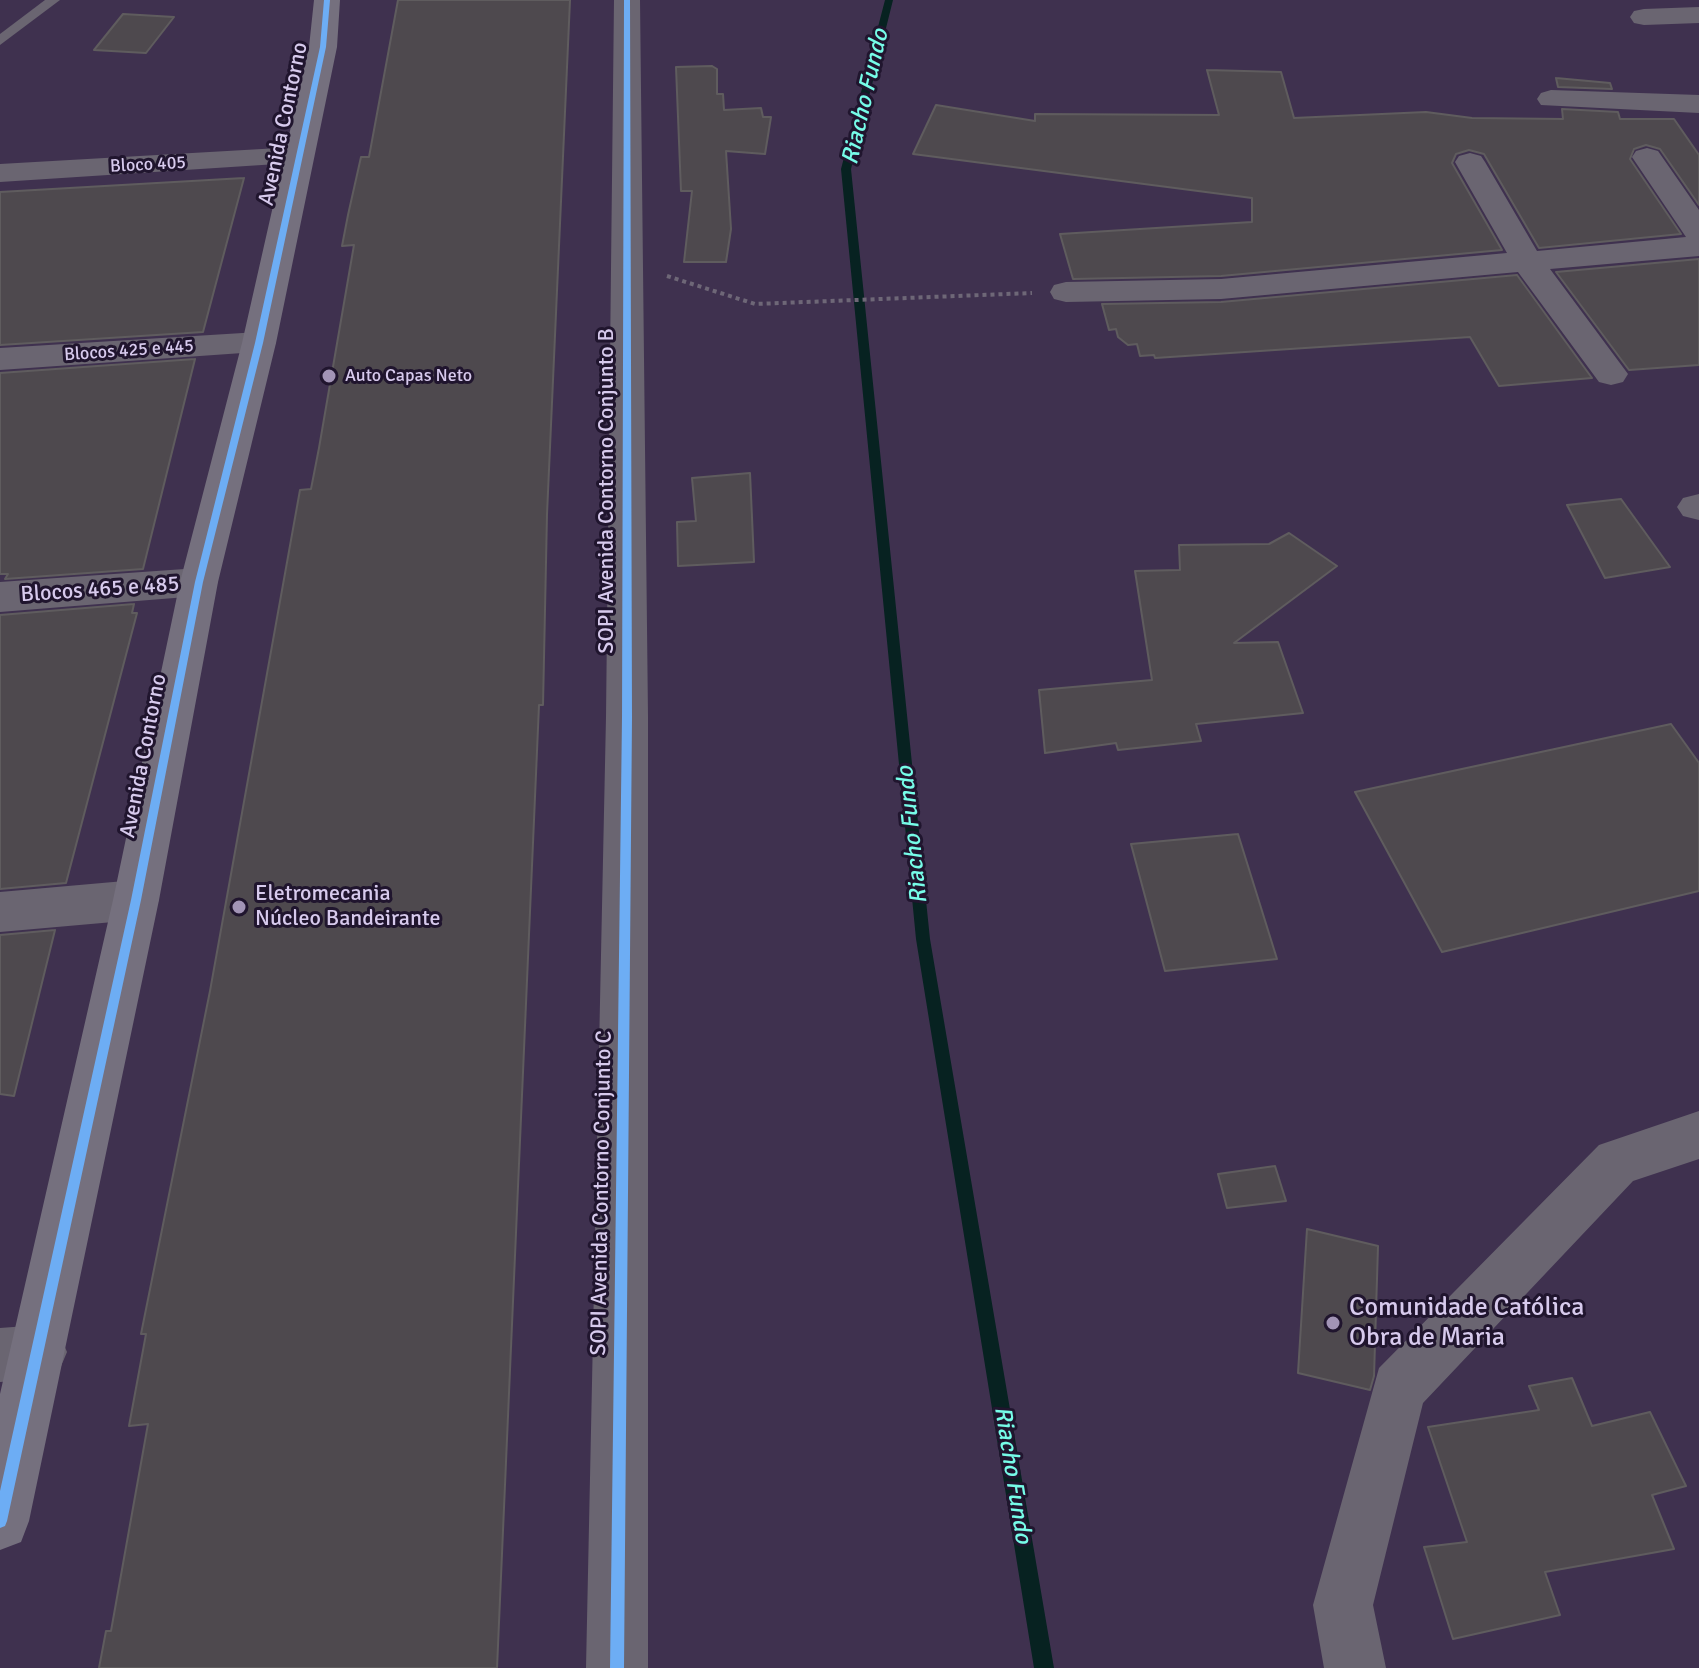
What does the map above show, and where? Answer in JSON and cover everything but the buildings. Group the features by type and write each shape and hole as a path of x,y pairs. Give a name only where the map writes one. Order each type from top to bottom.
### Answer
{"street":[{"name":"Avenida Contorno","path":"0,1521 20,1353 136,900 199,582 259,343 323,47 327,0"},
{"name":"SOPI Avenida Contorno Conjunto B","path":"627,0 627,717"},
{"path":"1644,17 1699,15"},
{"path":"1551,99 1699,104"},
{"name":"Bloco 405","path":"0,173 297,156"},
{"path":"1647,157 1699,233"},
{"path":"1470,162 1529,264 1611,374"},
{"path":"1066,292 1221,289 1369,274 1529,264 1699,246"},
{"name":"Blocos 425 e 445","path":"0,359 259,343"},
{"name":"Blocos 465 e 485","path":"0,597 199,582"},
{"name":"SOPI Avenida Contorno Conjunto C","path":"617,1668 627,717"},
{"path":"0,912 136,900"},
{"path":"1355,1668 1343,1605 1399,1388 1617,1162 1699,1135"}],"lane":[{"path":"0,41 53,0"}],"path":[{"path":"627,264 755,304 1066,292"}],"waterway":[{"name":"Riacho Fundo","path":"889,0 846,169 923,939 1044,1668"}],"cycle path":[{"path":"0,1521 136,900 199,582 259,343 323,47 327,0"},
{"path":"617,1668 627,717 627,0"}],"place":[{"name":"Auto Capas Neto","path":"329,376"},
{"name":"Eletromecania Núcleo Bandeirante","path":"239,907"},
{"name":"Comunidade Católica Obra de Maria","path":"1333,1323"}]}
